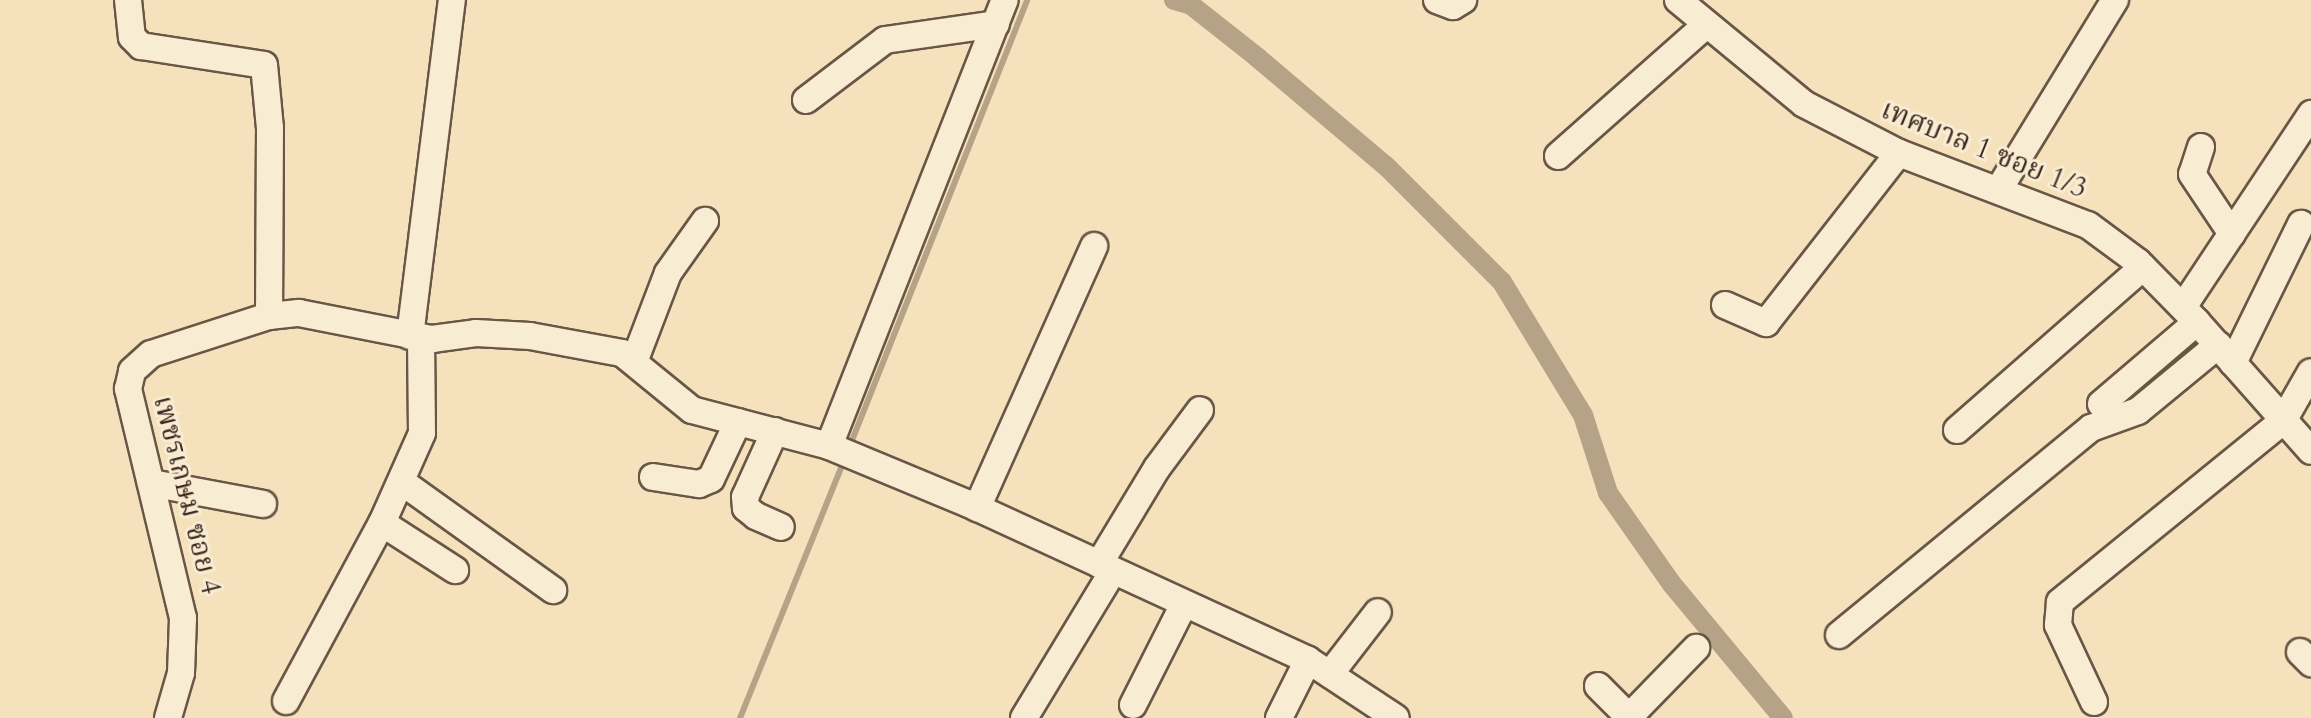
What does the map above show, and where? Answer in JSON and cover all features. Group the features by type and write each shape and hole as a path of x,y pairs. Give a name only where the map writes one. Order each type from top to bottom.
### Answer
{"street":[{"path":"128,0 132,37 141,46 264,65 270,128 269,316"},
{"path":"286,701 382,523 422,433 415,337 452,0"},
{"path":"1437,0 1453,6 1463,0"},
{"name":"เทศบาล 1 ซอย 1/3","path":"1678,0 1704,27 1804,104 1899,153 2088,225 2143,267 2190,314 2311,451"},
{"path":"1999,189 2115,0"},
{"path":"806,100 885,40 1000,12"},
{"path":"839,450 1000,12"},
{"path":"1558,156 1704,27"},
{"path":"2101,404 2190,314 2232,234 2311,114"},
{"path":"2201,147 2192,174 2232,234"},
{"path":"1725,305 1766,323 1899,153"},
{"path":"705,221 668,273 634,362 677,402 839,450 977,508 1319,667 1396,718"},
{"path":"1839,635 2091,428 2138,411 2226,354 2301,224"},
{"path":"977,508 1094,246"},
{"path":"1957,430 2143,267"},
{"name":"เพชรเกษม ซอย 4","path":"168,718 181,673 183,618 128,389 138,360 269,316 299,313 415,337 530,336 588,343 634,362"},
{"path":"2094,702 2058,625 2060,602 2283,421 2311,372"},
{"path":"1024,718 1157,468 1200,410"},
{"path":"653,477 699,484 711,479 738,422"},
{"path":"775,431 745,497 746,508 781,527"},
{"path":"402,482 553,590"},
{"path":"151,483 263,504"},
{"path":"382,523 455,570"},
{"path":"1133,705 1184,604"},
{"path":"1279,718 1319,667 1378,612"},
{"path":"1598,686 1629,718 1696,648"}],"waterway":[{"path":"849,448 1027,0"},
{"path":"1174,0 1191,5 1386,166 1502,282 1583,415 1608,493 1671,583 1783,718"},
{"path":"740,718 845,458"}]}
